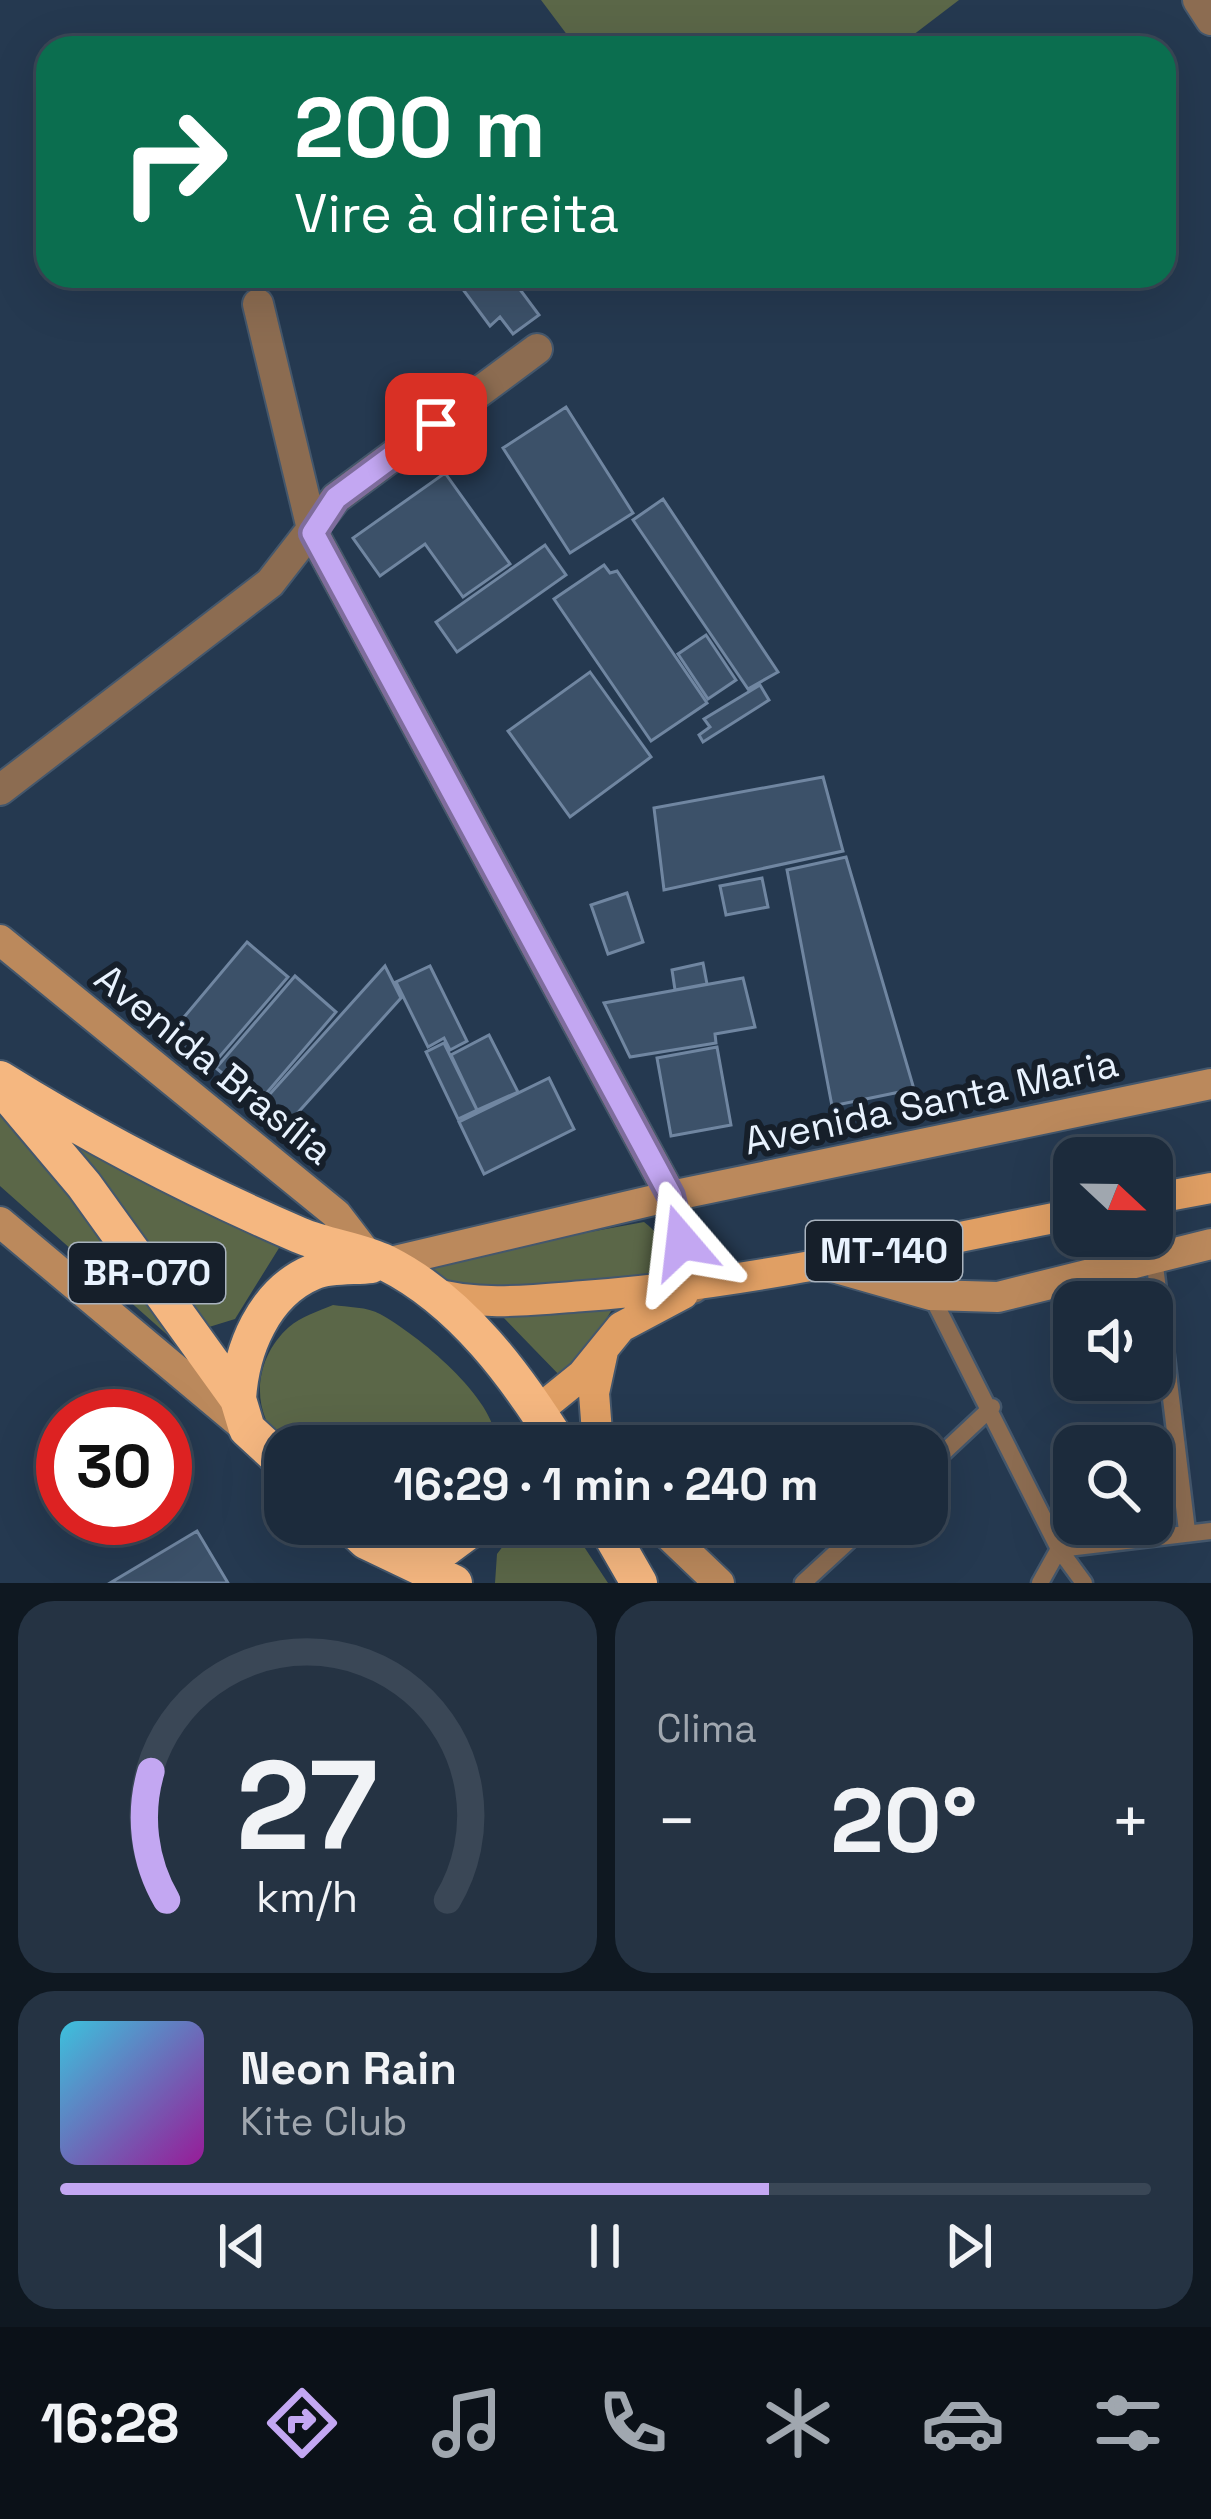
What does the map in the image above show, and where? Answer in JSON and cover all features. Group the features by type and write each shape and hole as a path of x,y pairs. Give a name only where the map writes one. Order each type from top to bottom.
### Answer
{"highway":[{"name":"BR-070","path":"0,1082 110,1148 298,1234 377,1260 425,1291 492,1349 549,1425"},
{"name":"BR-070","path":"0,1082 85,1185 264,1440"},
{"name":"BR-070","path":"243,1414 245,1347 262,1317 313,1272 377,1260"},
{"path":"536,1425 541,1409"},
{"path":"376,1545 414,1571 454,1583"},
{"path":"414,1571 449,1545"},
{"path":"617,1545 639,1583"}],"main road":[{"path":"1173,1195 1211,1188"},
{"name":"MT-140","path":"425,1291 449,1298 519,1301 693,1288 1053,1218"},
{"name":"MT-140","path":"541,1409 621,1327 693,1288"},
{"path":"596,1425 594,1393 603,1350"}],"street":[{"path":"1198,0 1211,20"},
{"path":"258,304 313,533 671,1196 693,1288"},
{"path":"0,790 270,583 336,498 537,349"},
{"name":"Avenida Brasília","path":"0,940 336,1214 377,1260"},
{"name":"Avenida Santa Maria","path":"377,1260 1211,1084"},
{"path":"0,1222 243,1414"},
{"path":"1173,1253 1211,1244"},
{"path":"819,1263 931,1295 998,1297 1154,1257"},
{"path":"679,1545 718,1583"}],"lane":[{"path":"1154,1257 1186,1532"},
{"path":"931,1295 992,1407 1059,1549 1084,1583"},
{"path":"948,1448 992,1407"},
{"path":"1059,1549 1211,1531"},
{"path":"803,1583 844,1545"},
{"path":"1040,1583 1059,1549"}],"green space":[{"path":"541,0 959,0 912,36 568,36"},
{"path":"0,1111 66,1179 172,1339 0,1186"},
{"path":"70,1139 158,1190 263,1235 279,1248 235,1319 209,1327"},
{"path":"644,1222 665,1249 665,1263 655,1279 467,1296 421,1263"},
{"path":"620,1297 565,1381 500,1314"},
{"path":"333,1305 380,1314 454,1371 493,1425 269,1425 261,1403 262,1370 277,1340 304,1317"},
{"path":"504,1545 583,1545 608,1583 495,1583 497,1554"}],"building":[{"path":"462,288 519,288 539,315 513,334 500,317 490,326"},
{"path":"566,407 633,513 570,553 503,448"},
{"path":"445,473 510,564 463,597 425,544 380,576 353,538"},
{"path":"663,499 778,672 748,689 633,520"},
{"path":"545,545 566,575 457,652 436,622"},
{"path":"604,565 610,573 617,571 707,703 651,741 554,599"},
{"path":"706,635 736,680 708,699 678,654"},
{"path":"590,672 651,757 570,817 508,731"},
{"path":"760,685 769,700 703,742 699,735 710,727 704,719"},
{"path":"823,777 843,851 664,890 654,808"},
{"path":"846,857 914,1089 832,1106 787,870"},
{"path":"762,878 768,907 726,915 720,886"},
{"path":"627,893 643,942 608,954 591,905"},
{"path":"247,942 288,977 209,1069 169,1035"},
{"path":"703,963 707,984 675,990 672,970"},
{"path":"385,966 401,998 284,1128 260,1105"},
{"path":"430,966 467,1041 450,1050 444,1038 428,1047 396,982"},
{"path":"295,976 336,1012 258,1103 216,1068"},
{"path":"743,978 755,1027 715,1034 716,1043 630,1057 604,1003"},
{"path":"489,1035 518,1092 477,1110 451,1055"},
{"path":"444,1043 477,1110 458,1119 426,1052"},
{"path":"717,1047 731,1125 671,1136 657,1058"},
{"path":"549,1078 574,1129 484,1174 459,1122"},
{"path":"197,1531 228,1583 110,1583 174,1545 192,1545 192,1534"}],"route":[{"path":"436,424 336,498 313,533 671,1196 682,1242"}]}
